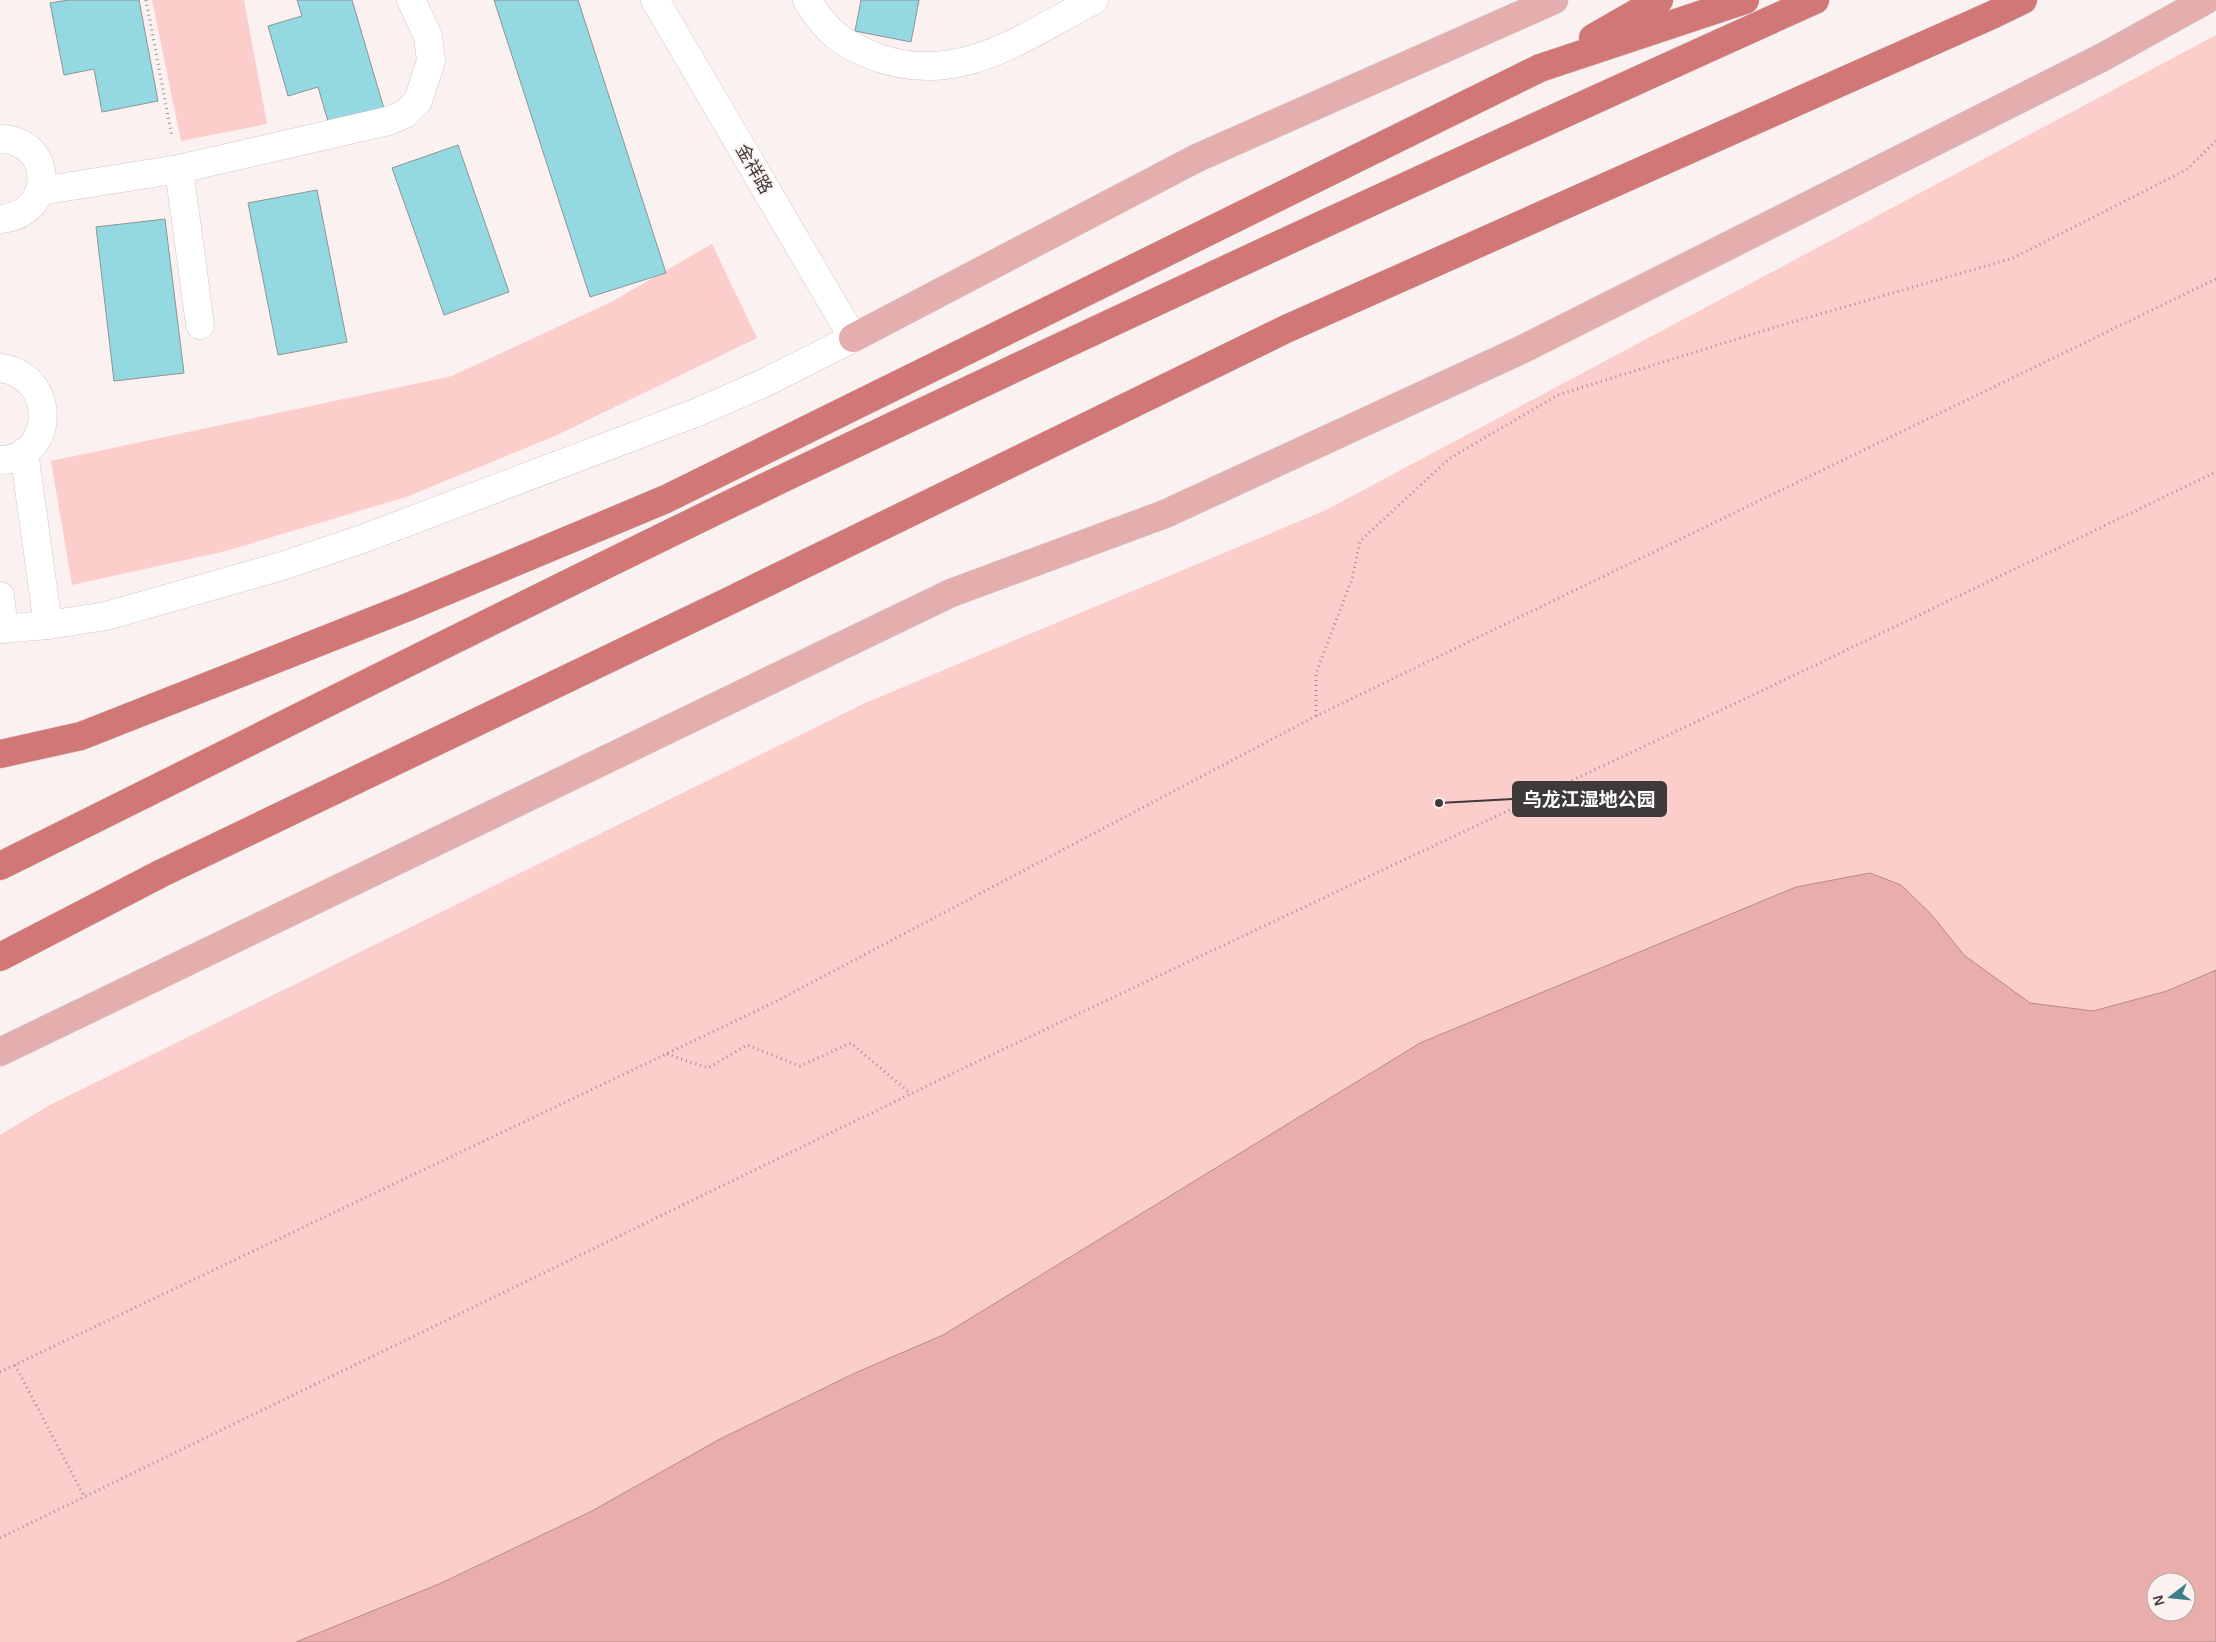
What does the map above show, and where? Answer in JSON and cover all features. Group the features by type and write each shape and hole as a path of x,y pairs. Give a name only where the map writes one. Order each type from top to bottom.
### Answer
{"highway":[{"path":"0,754 81,736 408,608 666,499 1540,68 1659,0"},
{"path":"1540,68 1745,0"},
{"path":"0,866 790,475 1068,342 1440,169 1815,0"},
{"path":"0,957 162,873 720,605 1286,329 2023,0"}],"main road":[{"path":"853,338 1197,158 1554,0"},
{"path":"0,1052 951,593 1165,514 1521,350 2104,57 2206,0"}],"street":[{"path":"40,191 178,169 388,121 405,114 418,101 431,61 428,36 411,0"},
{"name":"金祥路","path":"655,0 853,338"},
{"path":"807,0 818,18 833,34 851,47 883,59 912,66 942,67 971,61 995,52 1094,0"},
{"path":"0,139 21,144 32,153 40,164 42,178 40,191 34,204 24,213 12,218 0,219"},
{"path":"178,169 200,325"},
{"path":"0,596 2,629 48,625 106,616 273,568 365,538 698,412 764,383 853,338"},
{"path":"0,368 24,376 35,387 42,401 44,417 40,433 31,447 12,456 48,625"}],"path":[{"path":"146,0 178,169"},
{"path":"1316,716 1316,673 1352,579 1360,542 1450,458 1558,395 1825,312 2013,258 2186,170 2216,141"},
{"path":"0,1372 773,1003 1316,716 2216,279"},
{"path":"0,1538 911,1094 1774,685 2216,472"},
{"path":"666,1054 708,1068 747,1045 800,1066 852,1043 911,1094"},
{"path":"15,1365 85,1498"}],"shaded area":[{"path":"152,0 244,0 267,124 181,141"},
{"path":"2216,35 2216,992 430,1642 0,1642 0,1135 50,1105 865,703 1324,511"},
{"path":"712,244 757,338 555,436 406,497 226,551 72,585 51,461 452,376 613,301"},
{"path":"1870,873 1901,885 1931,914 1964,955 2030,1003 2093,1011 2167,991 2216,970 2216,1642 296,1642 439,1584 590,1512 720,1439 855,1373 943,1335 1420,1043 1796,887"}],"building":[{"path":"68,0 139,0 158,101 102,112 94,69 64,75 50,3"},
{"path":"297,0 352,0 385,112 330,128 318,87 288,96 268,26 302,16"},
{"path":"494,0 578,0 666,273 590,297"},
{"path":"861,0 919,0 911,42 855,31"},
{"path":"458,145 509,292 444,315 392,168"},
{"path":"317,190 347,342 278,355 248,203"},
{"path":"165,219 184,373 114,381 96,227"}],"place":[{"name":"乌龙江湿地公园","path":"1439,803"}]}
